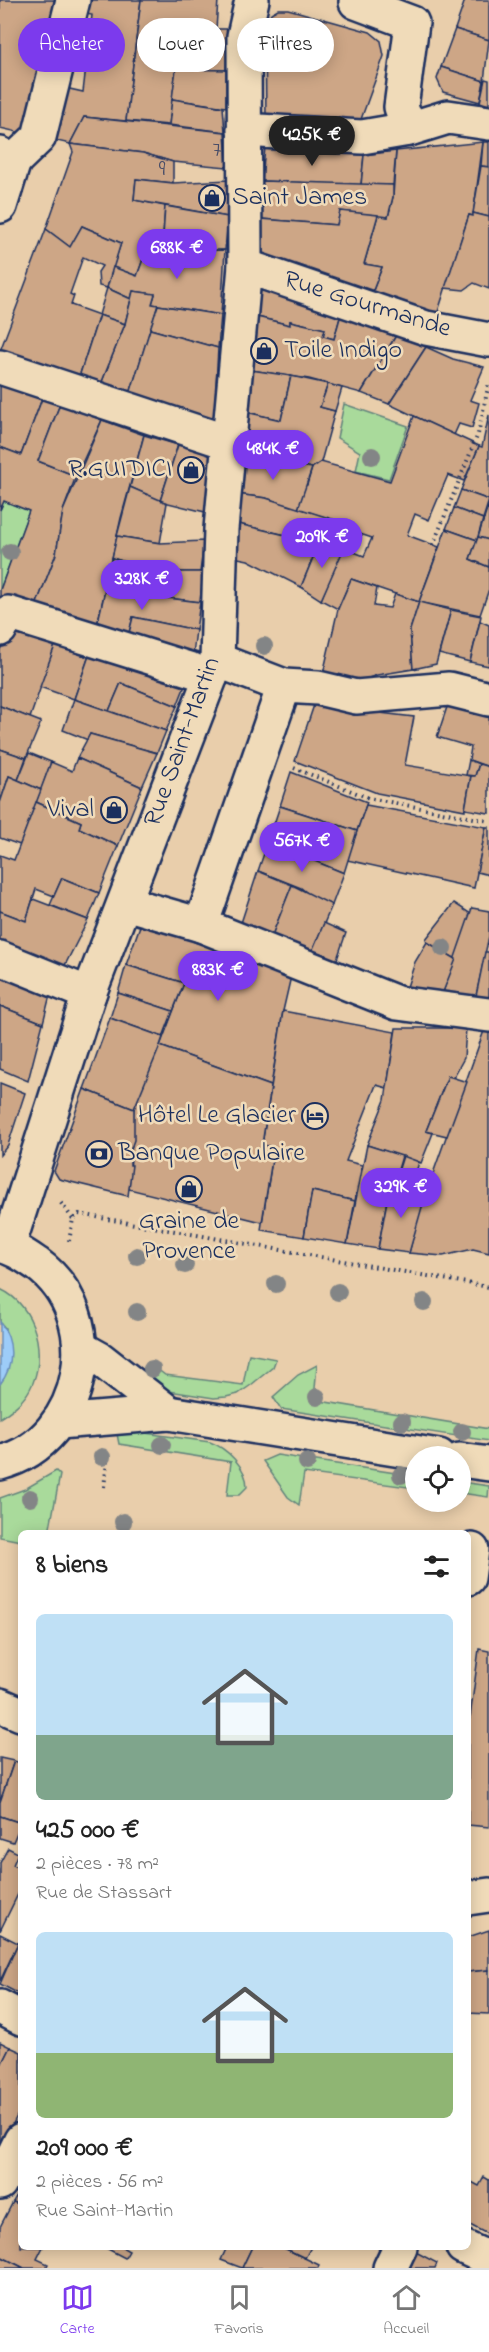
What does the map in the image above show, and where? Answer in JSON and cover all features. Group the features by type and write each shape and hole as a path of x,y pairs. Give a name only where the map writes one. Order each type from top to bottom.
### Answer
{"street":[{"path":"0,206 7,158 39,137 73,0"},
{"name":"Rue Saint-Martin","path":"4,1246 89,994 214,668 221,529 245,266 244,36 252,0"},
{"path":"354,1 412,22 401,107 409,129"},
{"path":"244,130 362,137 409,129 448,117 489,123"},
{"name":"Rue Gourmande","path":"245,266 426,328 489,340"},
{"path":"0,367 230,443"},
{"path":"0,629 8,613 284,687 318,688 356,697 449,689 489,699"},
{"path":"201,925 284,687"},
{"path":"124,903 201,925 397,1003 489,1015"},
{"path":"0,958 89,994"},
{"path":"0,1463 34,1447 59,1422 77,1387 82,1349 76,1320 65,1294 46,1271 4,1246"},
{"path":"82,1349 100,1359 169,1413"},
{"path":"59,1422 169,1413 405,1450"},
{"path":"471,1462 489,1464"},
{"path":"0,1705 18,1713"},
{"path":"471,1898 489,1895"},
{"path":"0,2007 18,2016"},
{"path":"0,2183 18,2146"},
{"path":"390,2268 399,2250"},
{"path":"470,2250 489,2259"}],"path":[{"path":"433,545 478,434 489,384"},
{"path":"260,754 369,798 489,821"},
{"path":"67,1251 73,1220 79,1214 489,1287"},
{"path":"104,1487 110,1445"}],"green space":[{"path":"344,404 408,426 389,479 356,471 360,452 337,438"},
{"path":"4,501 29,511 0,590 0,510"},
{"path":"0,1289 22,1307 30,1319 38,1347 38,1362 27,1394 0,1418 0,1384 4,1378 5,1328 0,1322"},
{"path":"249,1354 276,1359 273,1367 251,1385 238,1394 226,1397 214,1398 156,1389 140,1374 148,1362 165,1375 243,1385"},
{"path":"317,1365 314,1400 489,1429 489,1441 281,1409 273,1397 298,1375"},
{"path":"116,1429 210,1442 223,1449 240,1466 247,1487 239,1495 227,1495 231,1462 119,1444"},
{"path":"277,1455 405,1474 405,1487 304,1473 299,1505 288,1497 263,1461"},
{"path":"56,1471 60,1475 50,1530 18,1530 18,1540 0,1537 0,1498 25,1489"},
{"path":"471,1483 489,1486 488,1497 471,1494"}],"water":[{"path":"0,1322 8,1337 11,1353 8,1369 0,1384"}],"building":[{"path":"0,0 141,0 126,121 84,117 70,144 0,128"},
{"path":"141,0 218,0 217,18 139,18"},
{"path":"465,0 489,0 489,40 455,29"},
{"path":"278,9 288,9 320,18 269,18 271,13"},
{"path":"334,22 370,32 381,41 384,56 360,122 266,119 265,72 334,72"},
{"path":"225,29 228,29 226,70"},
{"path":"455,29 489,40 484,81 441,67"},
{"path":"137,32 137,72 176,72 169,125 126,121"},
{"path":"441,67 484,81 480,102 443,92 437,79"},
{"path":"226,70 226,107 172,99 176,72 225,72"},
{"path":"485,79 489,80 489,105 480,102"},
{"path":"172,99 223,107 225,132 169,125"},
{"path":"84,117 225,132 227,167 173,162 143,153 70,144"},
{"path":"483,142 489,142 489,167 481,166"},
{"path":"483,142 473,216 469,215 435,321 370,298 382,267 364,264 378,215 388,217 393,197 396,151"},
{"path":"70,144 143,153 173,162 173,183 136,179 134,200 165,206 162,251 146,251 137,276 113,267 121,243 82,226 70,247 46,229 73,152"},
{"path":"265,147 364,155 361,185 262,181"},
{"path":"396,151 393,185 361,185 364,155"},
{"path":"481,166 489,167 489,217 473,213"},
{"path":"136,179 173,183 228,180 228,217 134,200"},
{"path":"262,181 393,185 393,197 388,217 340,211 337,225 261,219"},
{"path":"165,206 228,217 225,250 162,251"},
{"path":"340,211 378,215 364,264 382,267 370,298 259,260 261,219 337,225"},
{"path":"473,213 489,217 489,289 474,283 464,290 445,288 469,215 473,216"},
{"path":"82,226 121,243 107,288 99,286 98,272 102,266 83,257 70,294 74,296 71,305 99,315 79,377 0,351 46,229 70,247"},
{"path":"225,250 221,315 152,304 155,294 133,291 131,299 107,288 113,267 137,276 146,251"},
{"path":"262,280 343,307 334,339 323,336 325,329 290,321 290,325 257,317"},
{"path":"107,288 131,299 125,324 99,315"},
{"path":"133,291 155,294 152,304 158,305 130,394 101,384 125,324"},
{"path":"158,305 221,315 218,348 150,329"},
{"path":"343,307 400,329 361,393 309,379 251,370 257,317 290,325 290,321 325,329 323,336 334,339"},
{"path":"99,315 125,324 101,384 79,377"},
{"path":"150,329 218,348 214,422 130,394"},
{"path":"400,329 426,347 389,404 361,393"},
{"path":"426,347 453,359 484,367 470,400 479,403 472,428 459,424 454,435 389,404"},
{"path":"251,370 291,376 281,420 246,412"},
{"path":"291,376 328,384 320,407 335,411 321,462 312,468 242,455 246,412 281,420"},
{"path":"0,382 43,396 21,455 0,447"},
{"path":"328,384 342,388 335,411 320,407"},
{"path":"43,396 60,404 38,461 76,476 63,511 56,554 34,611 0,598 0,590 29,511 4,501 0,510 0,447 21,455"},
{"path":"60,404 102,420 76,476 38,461"},
{"path":"489,415 489,500 461,490 479,446 482,447"},
{"path":"414,416 479,446 464,481 448,475 429,520 415,514 407,535 439,547 419,602 351,579 338,609 321,600 334,568 344,548 364,556 372,538 345,529 345,523 298,509 305,485 307,485 312,468 321,462 390,481"},
{"path":"102,420 144,435 121,518 96,630 34,611 56,554 63,511"},
{"path":"144,435 178,445 160,501 130,487"},
{"path":"178,445 211,454 205,512 160,501"},
{"path":"242,455 312,468 298,509 266,498 236,494"},
{"path":"130,487 167,503 160,543 117,536"},
{"path":"461,490 489,500 483,519 454,508"},
{"path":"236,494 266,498 345,523 343,548 234,523"},
{"path":"489,504 489,540 478,537"},
{"path":"454,508 483,519 477,540 446,529"},
{"path":"234,523 319,543 301,587 248,560 228,556"},
{"path":"446,529 477,540 470,559 489,567 489,589 480,615 419,602"},
{"path":"117,536 160,543 204,541 200,572 159,572 112,558"},
{"path":"478,537 489,540 489,567 470,559"},
{"path":"319,543 344,548 321,600 301,587"},
{"path":"112,558 159,572 203,572 200,602 151,596 107,582"},
{"path":"351,579 377,588 374,606 390,608 395,594 419,602 410,630 413,669 377,675 357,682 323,674 338,609"},
{"path":"107,582 151,596 200,602 196,630 133,617 127,641 96,630"},
{"path":"419,602 451,610 436,664 413,669 410,630"},
{"path":"451,610 481,616 470,662 439,654"},
{"path":"133,617 196,630 192,663 127,641"},
{"path":"480,621 489,625 489,666 470,662"},
{"path":"11,626 57,640 30,718 0,706 0,650"},
{"path":"57,640 92,647 74,699 40,687"},
{"path":"92,647 188,678 177,706 121,683 109,711 74,699"},
{"path":"121,683 177,706 166,731 109,711"},
{"path":"74,699 166,731 157,753 90,734 88,740 63,730"},
{"path":"449,701 489,710 489,767 469,760 471,747 437,737"},
{"path":"315,702 353,714 354,710 414,717 405,765 471,776 465,810 377,793 295,761"},
{"path":"0,706 41,722 26,758 0,749"},
{"path":"90,734 157,753 142,787 77,758"},
{"path":"0,749 26,758 18,780 9,776 0,803"},
{"path":"29,753 51,762 41,790 18,780"},
{"path":"77,758 142,787 118,846 79,828 81,822 36,802 51,762 72,771"},
{"path":"469,760 479,764 475,776 466,775"},
{"path":"479,764 489,767 489,813 465,809 471,776 475,776"},
{"path":"291,772 367,802 357,831 280,806"},
{"path":"9,776 41,790 20,845 0,838 0,803"},
{"path":"36,802 81,822 79,828 118,846 99,893 62,878 54,896 36,889 26,921 0,911 0,855 14,860"},
{"path":"366,805 486,827 474,888 347,860"},
{"path":"280,806 357,831 344,873 268,842"},
{"path":"486,827 489,827 489,875 477,872"},
{"path":"268,842 344,873 332,905 311,896 301,888 258,871"},
{"path":"258,871 292,885 271,938 240,926"},
{"path":"62,878 99,893 88,920 50,905"},
{"path":"292,885 332,905 310,956 271,938"},
{"path":"33,899 88,920 64,967 0,945 0,911 26,921"},
{"path":"454,903 471,914 456,959 427,942 426,939"},
{"path":"472,908 489,911 489,936 476,996 443,992"},
{"path":"141,923 292,972 271,1086 160,1046 184,983 126,965"},
{"path":"324,923 346,933 335,965 310,956"},
{"path":"427,942 456,959 443,992 407,987 415,962"},
{"path":"485,952 489,952 489,998 476,996"},
{"path":"126,965 184,983 173,1011 118,993"},
{"path":"0,976 50,995 43,1023 0,1006"},
{"path":"118,993 173,1011 163,1037 110,1018"},
{"path":"0,1006 43,1023 28,1081 0,1069"},
{"name":"Hôtel Le Glacier","path":"283,1011 395,1032 387,1088 376,1085 346,1161 362,1165 355,1201 312,1191 304,1237 261,1230 274,1147 262,1145"},
{"path":"110,1018 163,1037 147,1083 134,1109 84,1089"},
{"path":"396,1028 466,1028 464,1058 453,1078 448,1076 426,1131 433,1133 421,1163 367,1145 385,1100"},
{"path":"485,1028 489,1029 489,1253 473,1249 443,1256 409,1253 420,1210"},
{"path":"160,1046 271,1086 262,1145 274,1147 262,1222 129,1189 134,1109"},
{"path":"448,1076 467,1082 447,1136 426,1131"},
{"path":"0,1083 25,1093 8,1145 0,1155"},
{"path":"84,1089 134,1109 134,1140 130,1151 130,1165 132,1165 128,1196 59,1179 54,1171"},
{"path":"367,1145 402,1156 392,1190 389,1190 378,1249 347,1244"},
{"path":"403,1156 419,1162 414,1179 404,1178 402,1186 394,1184"},
{"path":"394,1184 426,1193 409,1253 378,1249 389,1190 392,1190"},
{"path":"312,1191 355,1201 347,1244 304,1237"},
{"path":"479,1649 489,1651 489,1827 471,1825 471,1710"},
{"path":"0,1758 14,1761 0,1802"},
{"path":"14,1761 18,1762 18,1822 0,1816 0,1802"},
{"path":"0,1816 18,1822 18,1830 13,1842 0,1838"},
{"path":"8,1848 18,1853 13,1865 18,1868 18,1894 0,1931 0,1863"},
{"path":"489,1930 489,1970 471,1972 471,1936"},
{"path":"0,1934 18,1943 0,1981"},
{"path":"18,1943 18,1993 0,1984"},
{"path":"489,1970 489,2014 471,2013 471,1972"},
{"path":"0,2042 10,2047 0,2067"},
{"path":"10,2047 18,2051 18,2114 0,2149 0,2067"},
{"path":"484,2177 489,2180 489,2235 471,2226 471,2182 479,2186"},
{"path":"18,2193 18,2204 13,2202"},
{"path":"13,2202 18,2204 18,2250 42,2250 37,2259 48,2264 46,2268 24,2268 0,2256 0,2227"},
{"path":"110,2250 127,2250 129,2251 125,2258"},
{"path":"226,2250 251,2250 242,2268 221,2260"},
{"path":"251,2250 288,2250 319,2265 318,2268 242,2268"},
{"path":"288,2250 309,2250 305,2258"},
{"path":"410,2250 437,2263 435,2268 402,2268"},
{"path":"0,2256 24,2268 0,2268"}],"place":[{"name":"Saint James","path":"212,198"},
{"name":"Toile Indigo","path":"264,351"},
{"name":"R.GUIDICI","path":"191,470"},
{"name":"Vival","path":"114,810"},
{"name":"Hôtel Le Glacier","path":"315,1116"},
{"name":"Banque Populaire","path":"99,1154"},
{"name":"Graine de Provence","path":"189,1189"}]}
